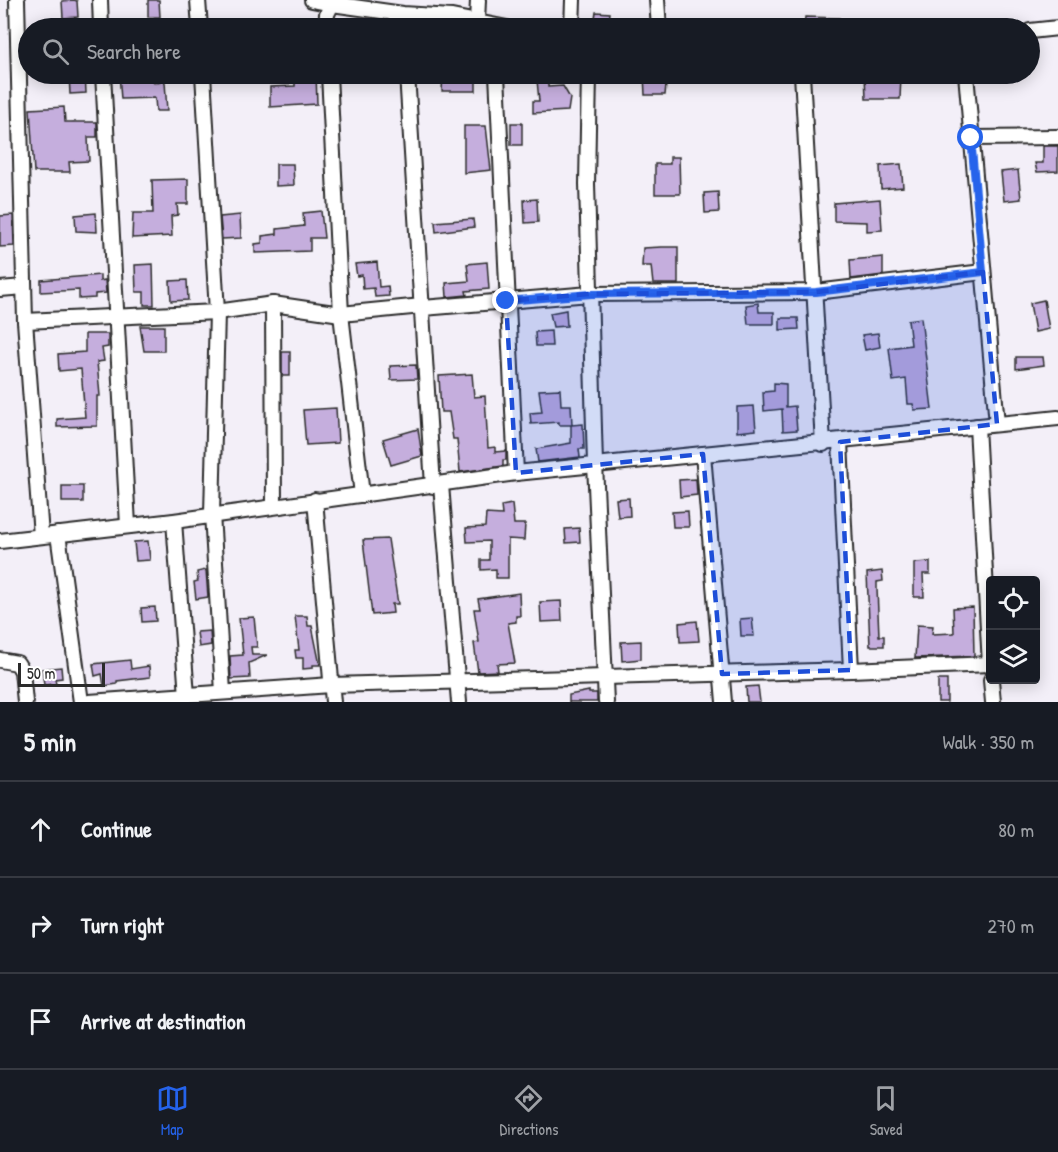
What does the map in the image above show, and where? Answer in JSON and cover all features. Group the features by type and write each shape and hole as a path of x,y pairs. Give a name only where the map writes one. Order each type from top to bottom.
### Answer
{"street":[{"path":"17,0 18,41"},
{"path":"100,0 101,18"},
{"path":"198,0 199,18"},
{"path":"312,0 403,14 457,18"},
{"path":"477,18 478,0"},
{"path":"572,18 573,0"},
{"path":"657,0 658,18"},
{"path":"327,18 332,2"},
{"path":"403,14 403,18"},
{"path":"1040,30 1058,28"},
{"path":"19,84 25,321 41,536"},
{"path":"104,84 115,317 128,525"},
{"path":"204,84 217,312 212,513 215,696"},
{"path":"330,84 341,314 362,495"},
{"path":"408,84 422,307 459,702"},
{"path":"497,84 516,473"},
{"path":"589,84 587,184 595,464 606,702"},
{"path":"803,84 823,444"},
{"path":"967,84 997,424"},
{"path":"971,138 1058,137"},
{"path":"25,321 217,312 273,304 341,314 591,294 816,292 983,272"},
{"path":"0,289 24,287"},
{"path":"273,304 274,506"},
{"path":"0,541 174,521 212,513 516,473 823,444 1058,418"},
{"path":"977,426 988,630"},
{"path":"840,442 851,670"},
{"path":"704,454 724,702"},
{"path":"315,500 333,702"},
{"path":"174,521 187,696"},
{"path":"58,534 81,702"},
{"path":"0,660 17,663 22,671 25,702"},
{"path":"89,702 215,696 331,685 986,664"},
{"path":"991,684 993,702"}],"highlighted area":[{"path":"983,272 997,424 840,442 851,670 722,674 703,454 516,473 506,301 590,294 816,292"}],"building":[{"path":"148,0 159,0 160,17 148,17"},
{"path":"62,1 77,1 78,17 63,18"},
{"path":"596,12 610,13 609,18 595,18"},
{"path":"70,84 86,84 86,93 70,94"},
{"path":"120,84 165,84 167,111 156,111 155,98 121,99"},
{"path":"295,84 316,84 317,104 270,107 270,87 295,86"},
{"path":"442,84 476,84 476,91 442,91"},
{"path":"537,84 548,84 548,87 563,86 570,98 568,111 533,113 533,101 539,101"},
{"path":"644,84 666,84 665,95 645,95"},
{"path":"865,84 901,84 900,99 866,99"},
{"path":"64,107 65,122 97,122 97,137 88,137 89,161 69,162 70,172 34,172 30,109"},
{"path":"511,123 522,123 522,145 511,145"},
{"path":"464,126 486,126 491,170 464,173"},
{"path":"1043,146 1058,146 1058,171 1037,172 1035,163 1043,163"},
{"path":"670,157 679,157 680,194 655,194 655,164 670,164"},
{"path":"276,164 293,164 294,185 276,186"},
{"path":"901,164 903,187 881,189 880,166"},
{"path":"1018,170 1021,199 1004,201 1001,172"},
{"path":"188,179 188,204 177,204 178,215 171,216 172,236 132,238 133,213 153,213 152,180"},
{"path":"718,192 719,212 705,213 704,193"},
{"path":"537,199 538,222 525,223 524,200"},
{"path":"880,199 882,230 867,231 867,222 834,221 834,203"},
{"path":"321,211 324,238 310,238 310,251 255,253 255,244 262,243 262,236 277,234 277,229 304,226 303,213"},
{"path":"96,213 97,232 76,231 75,215"},
{"path":"13,215 14,246 0,247 0,216"},
{"path":"240,215 241,238 222,239 220,217"},
{"path":"473,219 474,227 436,232 435,222"},
{"path":"678,247 678,284 653,284 651,266 642,266 643,248"},
{"path":"883,257 883,275 851,279 850,260"},
{"path":"377,262 379,287 388,286 389,296 375,297 374,288 363,289 362,275 357,276 355,264"},
{"path":"487,262 489,289 466,291 467,295 447,297 446,283 469,281 467,264"},
{"path":"153,264 154,305 144,305 144,292 136,292 135,265"},
{"path":"100,275 100,281 105,280 106,293 95,294 95,298 79,299 79,290 41,292 41,280"},
{"path":"187,280 188,300 171,301 170,281"},
{"path":"1044,300 1049,329 1035,332 1030,303"},
{"path":"758,303 759,312 774,312 774,324 748,324 746,305"},
{"path":"566,310 567,326 553,327 550,313"},
{"path":"780,318 798,318 799,329 780,330"},
{"path":"921,318 932,409 914,410 913,404 908,404 906,379 893,381 889,348 911,345 908,320"},
{"path":"140,326 164,326 164,351 144,351"},
{"path":"551,331 552,346 536,346 535,332"},
{"path":"878,333 880,347 865,350 862,335"},
{"path":"85,334 108,334 108,347 102,348 104,361 97,362 100,396 97,396 97,426 57,427 57,419 85,417 81,369 59,371 58,354 85,352"},
{"path":"282,352 290,352 290,376 282,376"},
{"path":"1016,357 1043,357 1044,365 1016,369"},
{"path":"416,365 417,379 391,380 390,366"},
{"path":"472,374 474,397 485,396 488,448 495,447 495,452 506,451 506,460 503,460 503,466 460,472 457,439 453,439 449,412 441,412 439,376"},
{"path":"774,383 786,384 786,407 795,406 797,430 783,431 782,409 764,411 763,392 774,391"},
{"path":"560,389 561,405 571,405 572,425 583,424 584,449 579,449 580,457 538,462 536,449 571,443 571,425 559,425 559,422 531,424 530,413 542,412 539,390"},
{"path":"754,406 756,430 737,432 737,407"},
{"path":"336,408 338,443 306,445 303,410"},
{"path":"418,429 422,456 391,465 383,439"},
{"path":"696,479 697,495 680,497 679,480"},
{"path":"62,486 83,486 83,502 62,502"},
{"path":"629,498 630,516 618,517 616,499"},
{"path":"512,504 514,524 525,524 524,540 508,539 508,578 496,578 496,569 481,570 481,560 489,560 489,541 467,542 466,528 485,527 486,514 502,515 501,506"},
{"path":"688,511 689,527 673,527 672,512"},
{"path":"579,528 580,542 566,543 565,529"},
{"path":"388,539 398,604 392,604 393,613 372,615 363,540"},
{"path":"148,541 150,560 136,561 134,542"},
{"path":"930,562 930,574 923,574 924,597 914,597 914,563"},
{"path":"206,570 208,597 196,599 194,582 198,581 197,572"},
{"path":"882,571 883,581 877,582 877,589 879,636 884,636 884,646 870,646 867,573"},
{"path":"519,593 520,616 516,616 516,622 508,623 515,663 497,664 498,671 478,672 474,643 479,642 474,609 480,609 478,599"},
{"path":"561,601 562,621 541,622 540,602"},
{"path":"155,607 156,621 142,622 141,608"},
{"path":"973,607 974,656 915,658 917,625 933,626 932,634 954,633 953,608"},
{"path":"295,616 307,616 308,626 312,626 320,665 313,665 313,668 303,669 303,658 296,658 295,650 299,650"},
{"path":"254,617 257,647 251,647 252,655 267,655 249,663 250,678 231,679 230,656 243,655 239,618"},
{"path":"752,618 754,636 741,636 740,619"},
{"path":"697,621 699,641 680,642 679,623"},
{"path":"210,631 211,645 199,647 197,632"},
{"path":"641,641 641,659 622,661 621,642"},
{"path":"130,660 131,669 149,666 150,677 117,681 117,684 104,686 102,674 95,676 93,664"},
{"path":"61,667 62,678 55,679 56,684 44,685 42,669"},
{"path":"938,680 947,680 947,702 938,702"},
{"path":"758,686 760,702 747,702 746,687"},
{"path":"589,691 589,693 597,693 597,702 569,702 569,695"}],"route":[{"path":"506,301 591,294 816,292 983,272 971,138"}]}
